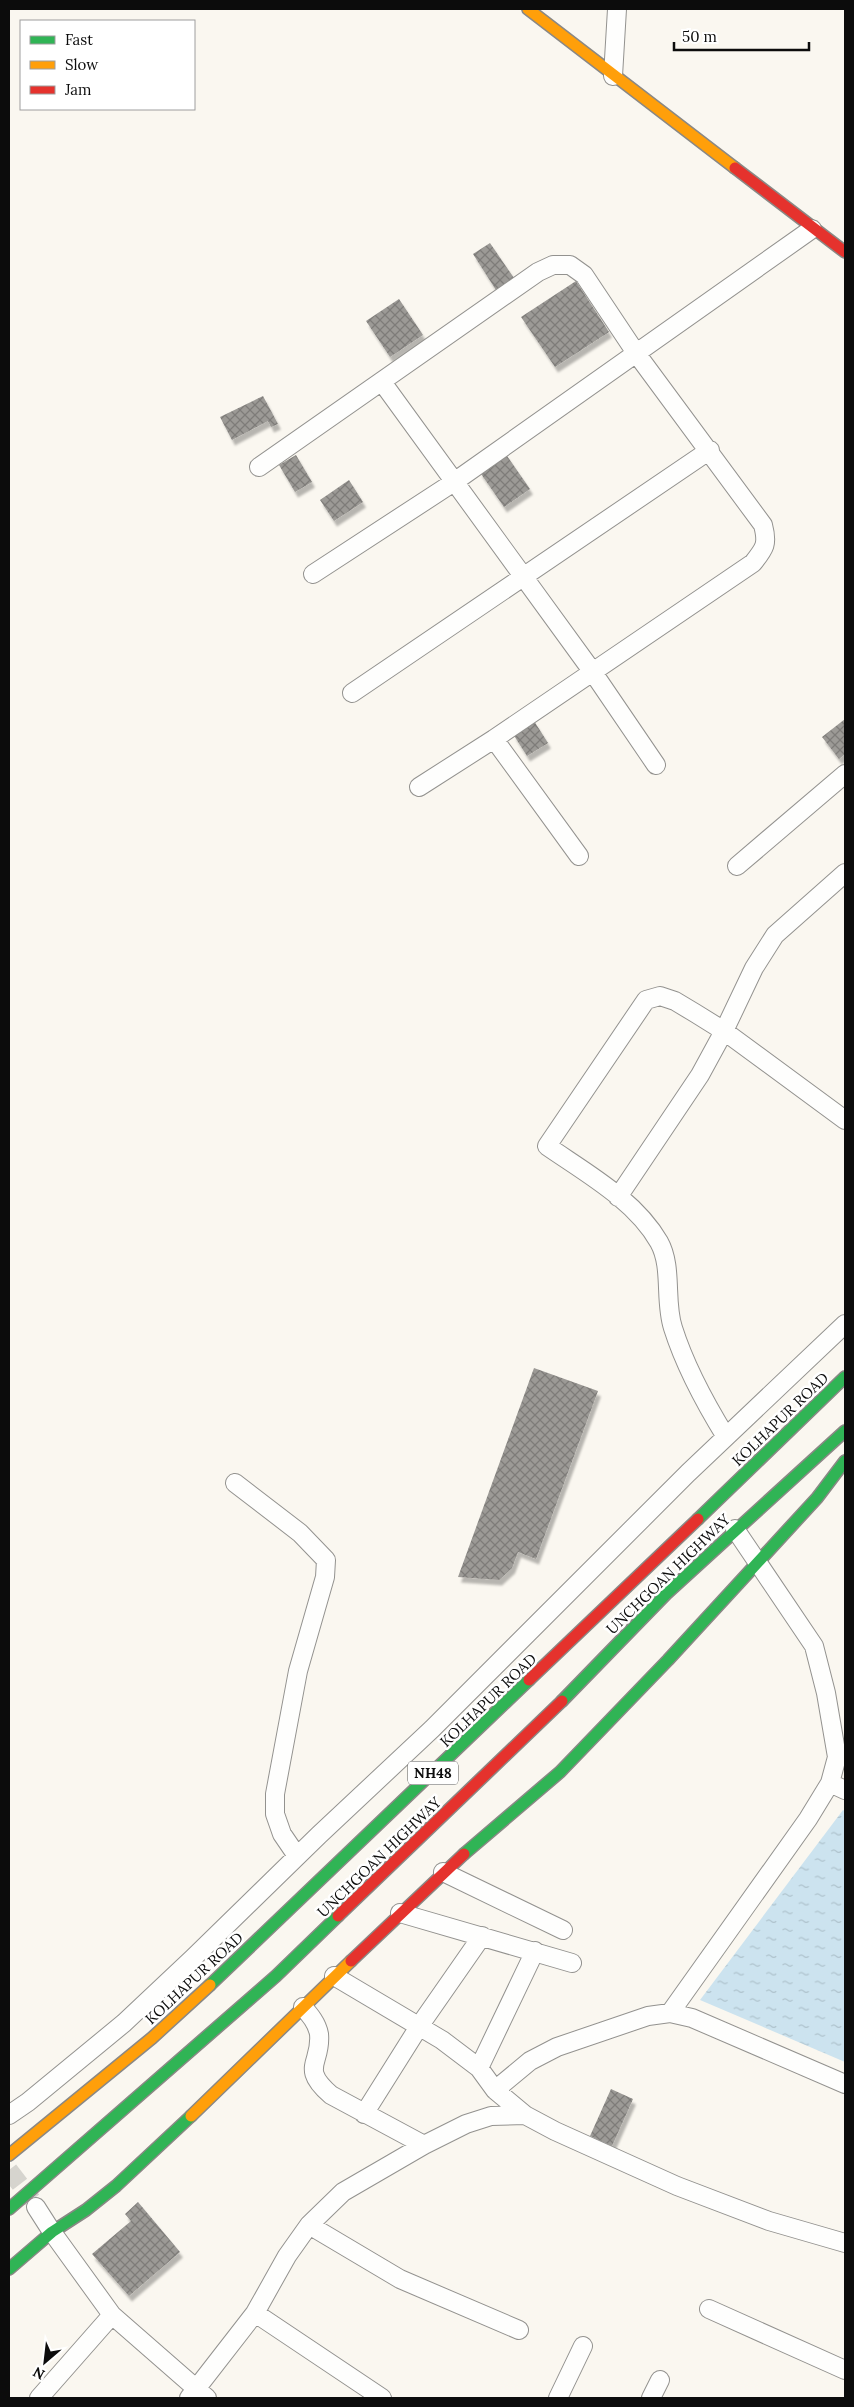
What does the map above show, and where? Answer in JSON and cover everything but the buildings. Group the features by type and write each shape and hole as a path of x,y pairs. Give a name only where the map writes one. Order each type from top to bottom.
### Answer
{"main road":[{"path":"528,9 812,229 845,252"},
{"name":"KOLHAPUR ROAD","path":"9,2155 152,2038 290,1910 845,1377"},
{"name":"UNCHGOAN HIGHWAY","path":"9,2209 276,1976 570,1693 666,1594 845,1431"},
{"path":"9,2269 52,2232 86,2210 116,2186 200,2108 443,1872 560,1772 668,1660 817,1498 845,1461"}],"street":[{"path":"613,76 617,9"},
{"path":"313,574 454,482 812,229"},
{"path":"259,467 538,272 553,265 570,265 584,275 636,353 764,525 767,541 762,553 753,563 494,739 419,787"},
{"path":"382,382 592,671 656,765"},
{"path":"352,693 525,578 710,450"},
{"path":"494,739 579,856"},
{"path":"737,866 845,774"},
{"path":"618,1197 700,1075 724,1031 754,968 775,935 845,873"},
{"path":"726,1437 705,1403 672,1327 666,1266 660,1243 644,1222 618,1197 547,1146 646,1000 660,996 675,1001 724,1031 845,1120"},
{"path":"9,2115 28,2102 124,2022 432,1729 726,1437 845,1324"},
{"path":"235,1483 300,1533 326,1560 326,1577 298,1671 275,1794 276,1814 282,1834 297,1856"},
{"path":"670,2013 808,1819 837,1787 837,1757 826,1693 814,1646 736,1530"},
{"path":"443,1872 563,1930"},
{"path":"400,1913 572,1963"},
{"path":"364,2114 420,2025 482,1936"},
{"path":"480,2068 535,1952"},
{"path":"334,1976 420,2025 480,2068 494,2090 524,2115 677,2186 769,2221 845,2243"},
{"path":"303,2006 315,2021 319,2034 318,2049 313,2062 320,2085 331,2096 424,2145"},
{"path":"494,2090 530,2061 557,2048 648,2016 670,2013 692,2018 845,2084"},
{"path":"36,2206 52,2232 112,2315 197,2396 255,2313 287,2256 309,2225 343,2192 424,2145 466,2124 483,2119 524,2115"},
{"path":"309,2225 400,2279 519,2330"},
{"path":"709,2309 845,2370"},
{"path":"255,2313 382,2398"},
{"path":"39,2398 112,2315"},
{"path":"558,2398 582,2346"},
{"path":"651,2398 660,2380"}],"water":[{"path":"843,1810 845,1811 845,2062 700,2000"}],"tunnel":[{"path":"9,2170 32,2200"}],"traffic: fast":[{"path":"698,1519 845,1377"},
{"path":"562,1701 666,1594 845,1431"},
{"path":"464,1854 560,1772 668,1660 817,1498 845,1461"},
{"path":"210,1985 529,1680"},
{"path":"9,2209 276,1976 338,1916"},
{"path":"9,2269 52,2232 86,2210 116,2186 191,2116"}],"traffic: slow":[{"path":"528,9 735,168"},
{"path":"191,2116 351,1961"},
{"path":"9,2155 152,2038 210,1985"}],"traffic: jam":[{"path":"735,168 845,252"},
{"path":"529,1680 698,1519"},
{"path":"338,1916 562,1701"},
{"path":"351,1961 464,1854"}]}
